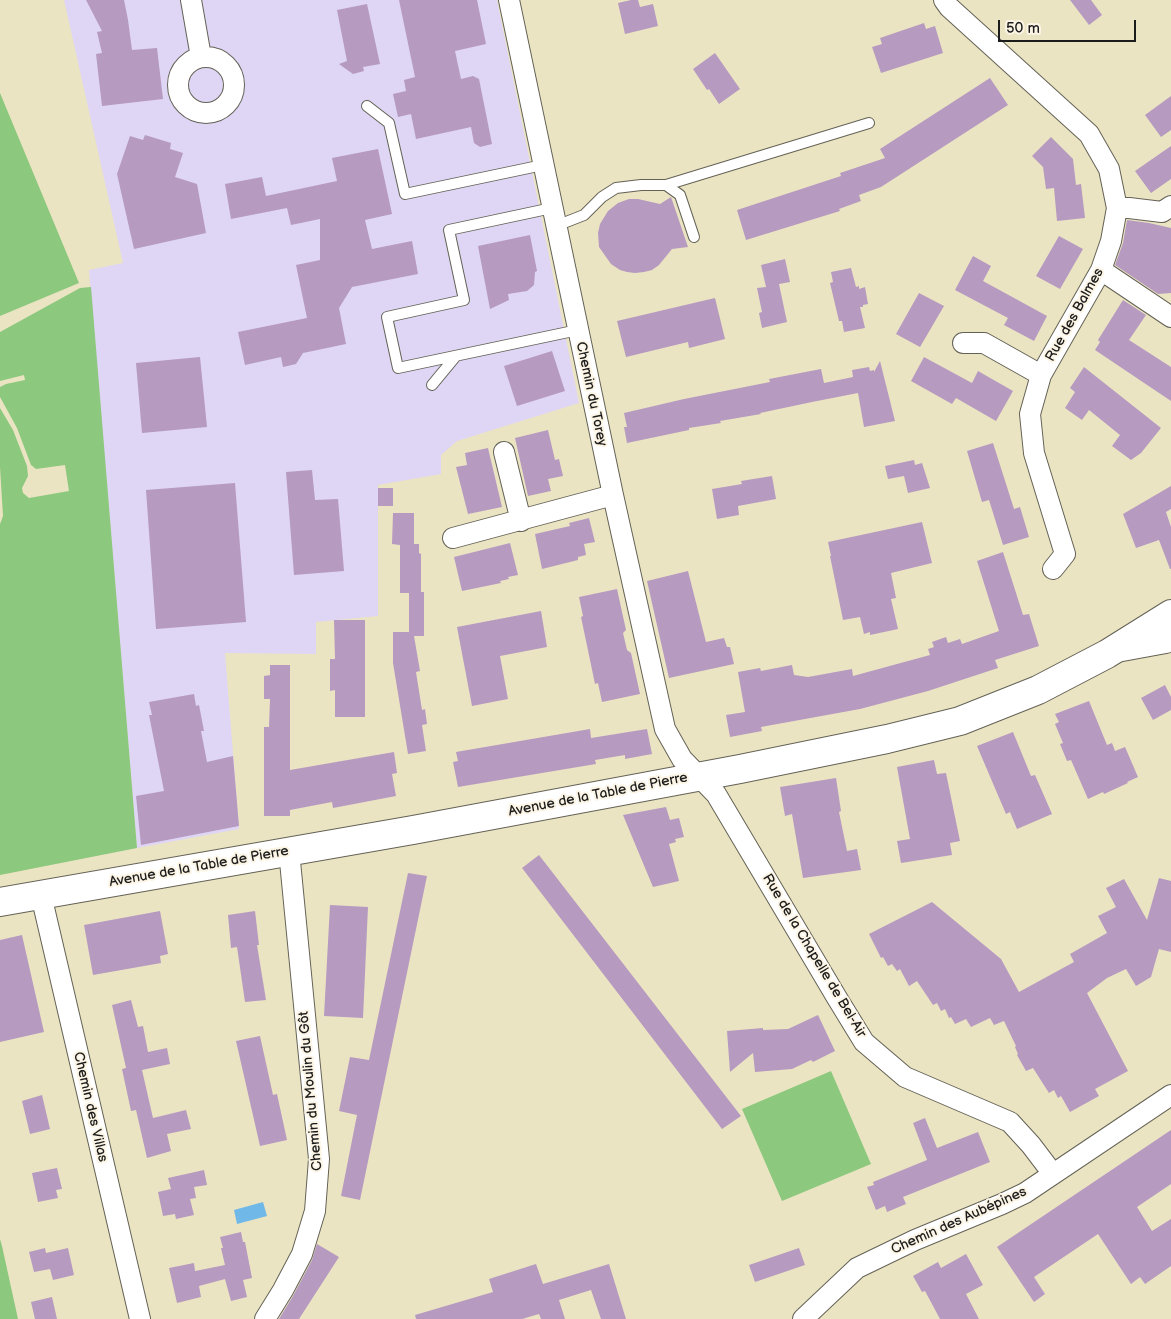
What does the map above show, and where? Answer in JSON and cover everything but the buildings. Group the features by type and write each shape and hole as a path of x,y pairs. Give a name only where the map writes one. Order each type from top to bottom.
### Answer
{"main road":[{"name":"Avenue de la Table de Pierre","path":"0,902 413,830 887,740 960,721 1038,690 1107,654 1171,614"}],"street":[{"path":"191,0 200,57"},
{"name":"Chemin du Torey","path":"509,0 613,495 665,729 682,759 699,776"},
{"name":"Rue des Balmes","path":"944,0 949,7 1088,134 1108,169 1117,208 1101,270 1041,375 1030,414 1034,453 1065,554 1053,569"},
{"path":"1117,208 1162,212 1171,206"},
{"path":"1101,270 1171,317"},
{"path":"964,343 984,343 1041,375"},
{"path":"504,452 521,520"},
{"path":"453,538 613,495"},
{"path":"1107,654 1166,643 1171,640"},
{"name":"Rue de la Chapelle de Bel-Air","path":"699,776 721,801 864,1042 905,1077 1010,1122 1031,1145 1053,1174"},
{"name":"Chemin du Moulin du Gôt","path":"265,1319 302,1254 315,1211 319,1159 289,851"},
{"name":"Chemin des Villas","path":"41,895 140,1319"},
{"name":"Chemin des Aubépines","path":"804,1319 857,1268 915,1240 1002,1204 1025,1192 1171,1095"}],"lane":[{"path":"367,106 389,123 405,194 544,165"},
{"path":"578,330 398,368 387,317 464,300 449,230 584,215 602,197 616,188 666,185 869,122"},
{"path":"666,185 680,195 694,237"},
{"path":"432,384 456,356"}],"shaded area":[{"path":"64,0 497,0 579,403 457,441 441,455 441,474 378,485 378,616 316,622 316,654 225,653 239,829 137,848 89,270 123,263"}],"green space":[{"path":"0,93 79,283 0,316"},
{"path":"91,287 137,848 0,875 0,524 3,516 0,467 0,408 13,430 27,466 28,476 22,488 23,493 29,498 69,491 65,465 36,469 31,465 17,428 0,397 0,387 25,380 24,375 0,381 0,332 80,288"},
{"path":"831,1071 871,1164 782,1201 742,1109"},
{"path":"0,1239 2,1246 18,1319 0,1319"}],"water":[{"path":"263,1202 267,1216 237,1224 234,1210"}]}
